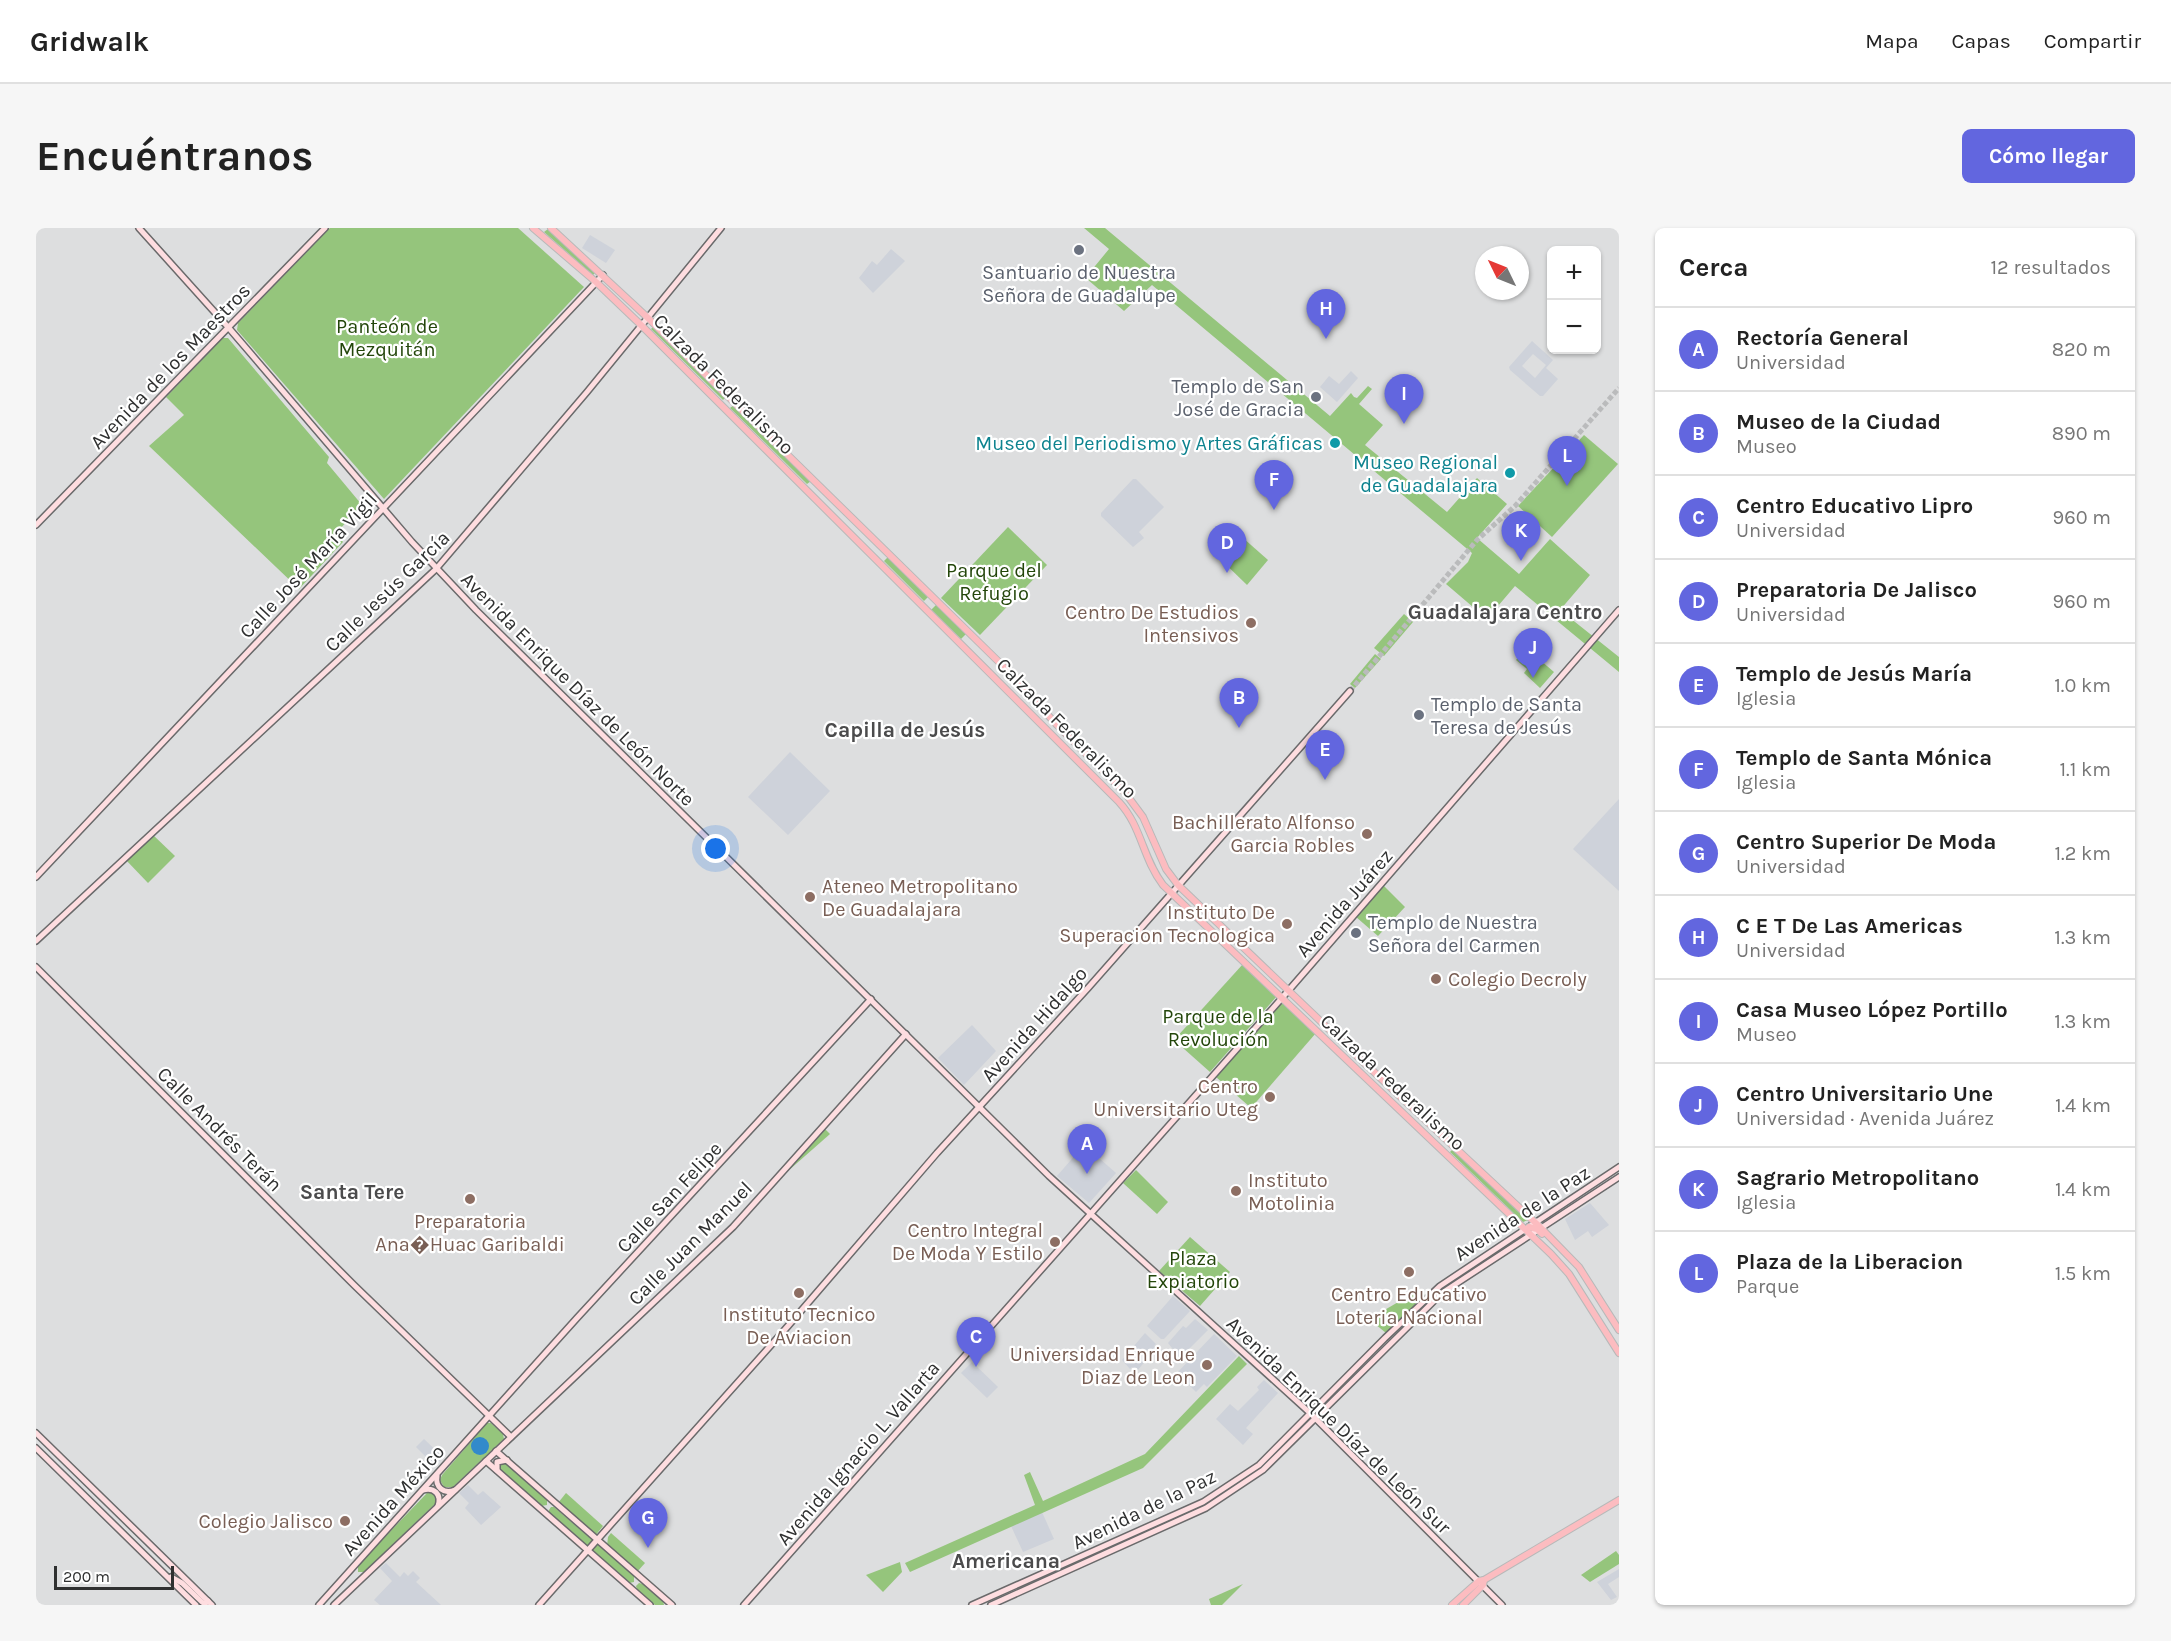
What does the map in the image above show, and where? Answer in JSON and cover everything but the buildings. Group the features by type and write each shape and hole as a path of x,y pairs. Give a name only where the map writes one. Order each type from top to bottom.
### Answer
{"main road":[{"name":"Avenida Enrique Díaz de León Norte","path":"139,228 228,327 436,569 1021,1148"},
{"name":"Avenida de los Maestros","path":"36,525 325,228"},
{"name":"Calzada Federalismo","path":"533,228 596,282 642,326 1126,809 1136,827 1149,864 1171,893 1281,999 1533,1228 1576,1264 1619,1330"},
{"name":"Calzada Federalismo","path":"551,228 603,274 1001,664 1057,725 1126,794 1143,817 1166,869 1178,885 1533,1228 1569,1274 1619,1353"},
{"name":"Calle Jesús García","path":"36,941 436,569 642,326 721,228"},
{"name":"Calle José María Vigil","path":"36,877 603,274"},
{"name":"Avenida Juárez","path":"1090,1213 1289,990 1619,610"},
{"name":"Avenida Hidalgo","path":"597,1540 979,1106 1350,692"},
{"name":"Calle Andrés Terán","path":"36,967 354,1285 511,1437"},
{"name":"Calle San Felipe","path":"489,1415 871,999"},
{"name":"Calle Juan Manuel","path":"511,1437 733,1227 742,1214 906,1034"},
{"name":"Avenida Enrique Díaz de León Sur","path":"1021,1148 1310,1413 1482,1582 1502,1605"},
{"name":"Avenida de la Paz","path":"992,1605 1206,1508 1263,1470 1442,1293 1619,1167"},
{"name":"Avenida de la Paz","path":"972,1605 1203,1502 1258,1465 1440,1286 1619,1177"},
{"name":"Avenida Ignacio L. Vallarta","path":"744,1605 1090,1213"},
{"name":"Avenida México","path":"319,1605 489,1415"},
{"path":"36,1432 210,1603"},
{"name":"Avenida México","path":"334,1605 511,1437"},
{"path":"36,1448 196,1605"},
{"path":"496,1451 672,1605"},
{"path":"497,1470 497,1462 507,1460"},
{"path":"486,1461 650,1605"},
{"path":"438,1474 437,1483 440,1488 447,1492 456,1489"},
{"path":"423,1490 432,1490 438,1494 440,1500 437,1507"},
{"path":"1452,1605 1482,1582 1619,1500"},
{"path":"539,1605 597,1540"},
{"path":"348,1573 356,1576 359,1582"},
{"path":"167,1575 182,1583 205,1604 210,1603"},
{"path":"340,1582 350,1591"},
{"path":"1463,1605 1482,1582"}],"shaded area":[{"path":"590,235 615,250 606,263 582,248"},
{"path":"891,249 905,261 873,293 859,278 872,261 877,265"},
{"path":"1532,341 1553,360 1546,368 1558,379 1543,396 1540,396 1509,367","holes":["1533,354 1546,365 1535,378 1522,366"]},
{"path":"1351,371 1358,378 1337,402 1320,387 1329,376 1339,384"},
{"path":"1133,479 1136,479 1164,507 1139,532 1144,538 1133,547 1101,516 1101,513"},
{"path":"790,752 830,791 788,835 748,797"},
{"path":"1619,799 1619,891 1573,849"},
{"path":"972,1025 996,1051 964,1085 938,1058"},
{"path":"1084,1145 1116,1173 1089,1203 1057,1176"},
{"path":"1590,1203 1609,1225 1592,1237 1588,1231 1575,1240 1565,1219"},
{"path":"1173,1296 1190,1311 1164,1339 1161,1339 1147,1326"},
{"path":"1195,1319 1208,1330 1180,1358 1168,1343 1183,1326 1186,1328"},
{"path":"1145,1333 1156,1344 1154,1346 1156,1348 1137,1371 1132,1367 1130,1369 1122,1360"},
{"name":"Universidad Enrique Diaz de Leon","path":"1214,1334 1237,1356 1207,1387 1204,1384 1196,1392 1177,1373"},
{"path":"972,1362 998,1387 987,1398 961,1373"},
{"path":"1264,1380 1278,1393 1246,1428 1253,1434 1243,1445 1216,1419 1230,1404 1238,1411 1259,1390 1257,1387"},
{"path":"424,1439 443,1457 435,1466 416,1447"},
{"path":"468,1485 478,1495 483,1491 501,1507 481,1525 465,1508 469,1503 459,1493"},
{"path":"1042,1512 1054,1539 1023,1552 1011,1526"},
{"path":"386,1563 400,1577 404,1572 408,1576 413,1571 420,1578 416,1582 441,1605 380,1605 374,1600 392,1581 380,1568"},
{"path":"1619,1569 1619,1577 1608,1584 1617,1597 1611,1600 1597,1582"}],"green space":[{"name":"Panteón de Mezquitán","path":"330,228 518,228 584,287 384,499 237,330 238,323"},
{"path":"1084,228 1105,228 1330,416 1351,393 1357,398 1368,386 1372,389 1359,404 1383,425 1365,445 1447,512 1477,478 1507,504 1477,538 1519,574 1550,539 1590,575 1560,610 1619,657 1619,672 1515,586 1487,619 1446,584 1468,562 1472,553 1152,285 1124,311 1086,277 1109,249"},
{"path":"548,229 597,271 593,275 544,232"},
{"path":"653,327 726,397 723,400 651,329"},
{"path":"223,338 228,338 329,457 327,463 362,505 339,530 341,535 339,537 343,542 299,589 149,446 184,415 166,397"},
{"path":"734,405 811,481 807,484 730,408"},
{"path":"1584,435 1618,464 1552,537 1518,506"},
{"name":"Parque del Refugio","path":"1008,527 1047,565 980,635 941,598"},
{"path":"1234,530 1268,560 1247,585 1214,553"},
{"path":"888,557 928,597 924,601 884,561"},
{"path":"936,605 966,634 961,639 931,610"},
{"path":"1404,614 1413,622 1384,656 1374,648"},
{"path":"1526,648 1554,672 1540,688 1524,673 1527,669 1516,660"},
{"path":"1375,654 1381,659 1355,688 1350,684"},
{"path":"152,834 175,856 148,883 125,859"},
{"path":"1384,886 1405,907 1378,936 1356,917"},
{"name":"Parque de la Revolución","path":"1243,964 1277,996 1210,1072 1174,1040"},
{"name":"Parque de la Revolución","path":"1283,1001 1316,1033 1251,1108 1216,1077"},
{"path":"824,1128 830,1134 788,1171 787,1170"},
{"path":"1453,1149 1528,1220 1523,1222 1450,1152"},
{"path":"1136,1170 1168,1202 1157,1214 1123,1183"},
{"name":"Plaza Expiatorio","path":"1190,1237 1230,1272 1200,1306 1159,1271"},
{"path":"1419,1290 1425,1295 1386,1333 1369,1319"},
{"path":"1239,1356 1247,1364 1143,1468 910,1572 905,1563 1035,1505 1024,1475 1030,1472 1043,1501 1145,1454"},
{"path":"487,1423 491,1423 503,1434 504,1439 453,1487 444,1487 440,1480 442,1475"},
{"path":"505,1463 547,1500 547,1505 541,1506 499,1469 498,1464"},
{"path":"428,1492 433,1492 436,1496 436,1503 364,1572 358,1572 358,1565"},
{"path":"566,1493 603,1526 595,1536 558,1503"},
{"path":"551,1507 554,1507 634,1576 634,1582 629,1583 549,1514"},
{"path":"611,1533 645,1563 637,1572 607,1546"},
{"path":"1616,1551 1619,1555 1619,1564 1590,1582 1581,1575"},
{"path":"900,1562 902,1572 883,1592 866,1575"},
{"path":"639,1583 663,1601 664,1605 655,1605 637,1589 636,1586"},
{"path":"1243,1584 1222,1605 1211,1605 1209,1599"}],"water":[{"path":"480,1437 488,1442 489,1446 484,1454 480,1455 472,1450 471,1446 476,1438"}],"tunnel":[{"path":"1350,691 1477,540 1515,506 1619,388"}],"place":[{"name":"Santuario de Nuestra Señora de Guadalupe","path":"1079,250"},
{"name":"C E T De Las Americas","path":"1326,339"},
{"name":"Templo de San José de Gracia","path":"1316,397"},
{"name":"Casa Museo López Portillo","path":"1404,424"},
{"name":"Museo del Periodismo y Artes Gráficas","path":"1335,443"},
{"name":"Museo Regional de Guadalajara","path":"1510,473"},
{"name":"Plaza de la Liberacion","path":"1567,486"},
{"name":"Templo de Santa Mónica","path":"1274,510"},
{"name":"Sagrario Metropolitano","path":"1521,561"},
{"name":"Preparatoria De Jalisco","path":"1227,573"},
{"name":"Centro De Estudios Intensivos","path":"1251,623"},
{"name":"Centro Universitario Une","path":"1533,678"},
{"name":"Templo de Santa Teresa de Jesús","path":"1419,715"},
{"name":"Museo de la Ciudad","path":"1239,728"},
{"name":"Templo de Jesús María","path":"1325,780"},
{"name":"Bachillerato Alfonso Garcia Robles","path":"1367,834"},
{"name":"Ateneo Metropolitano De Guadalajara","path":"810,897"},
{"name":"Instituto De Superacion Tecnologica","path":"1287,924"},
{"name":"Templo de Nuestra Señora del Carmen","path":"1356,933"},
{"name":"Colegio Decroly","path":"1436,979"},
{"name":"Centro Universitario Uteg","path":"1270,1097"},
{"name":"Rectoría General","path":"1087,1174"},
{"name":"Instituto Motolinia","path":"1236,1191"},
{"name":"Preparatoria Ana�Huac Garibaldi","path":"470,1199"},
{"name":"Centro Integral De Moda Y Estilo","path":"1055,1242"},
{"name":"Centro Educativo Loteria Nacional","path":"1409,1272"},
{"name":"Instituto Tecnico De Aviacion","path":"799,1293"},
{"name":"Universidad Enrique Diaz de Leon","path":"1207,1365"},
{"name":"Centro Educativo Lipro","path":"976,1367"},
{"name":"Colegio Jalisco","path":"345,1521"},
{"name":"Centro Superior De Moda","path":"648,1548"}],"district":[{"name":"Guadalajara Centro","path":"1505,612"},
{"name":"Capilla de Jesús","path":"905,730"},
{"name":"Santa Tere","path":"352,1192"},
{"name":"Americana","path":"1006,1561"}]}
